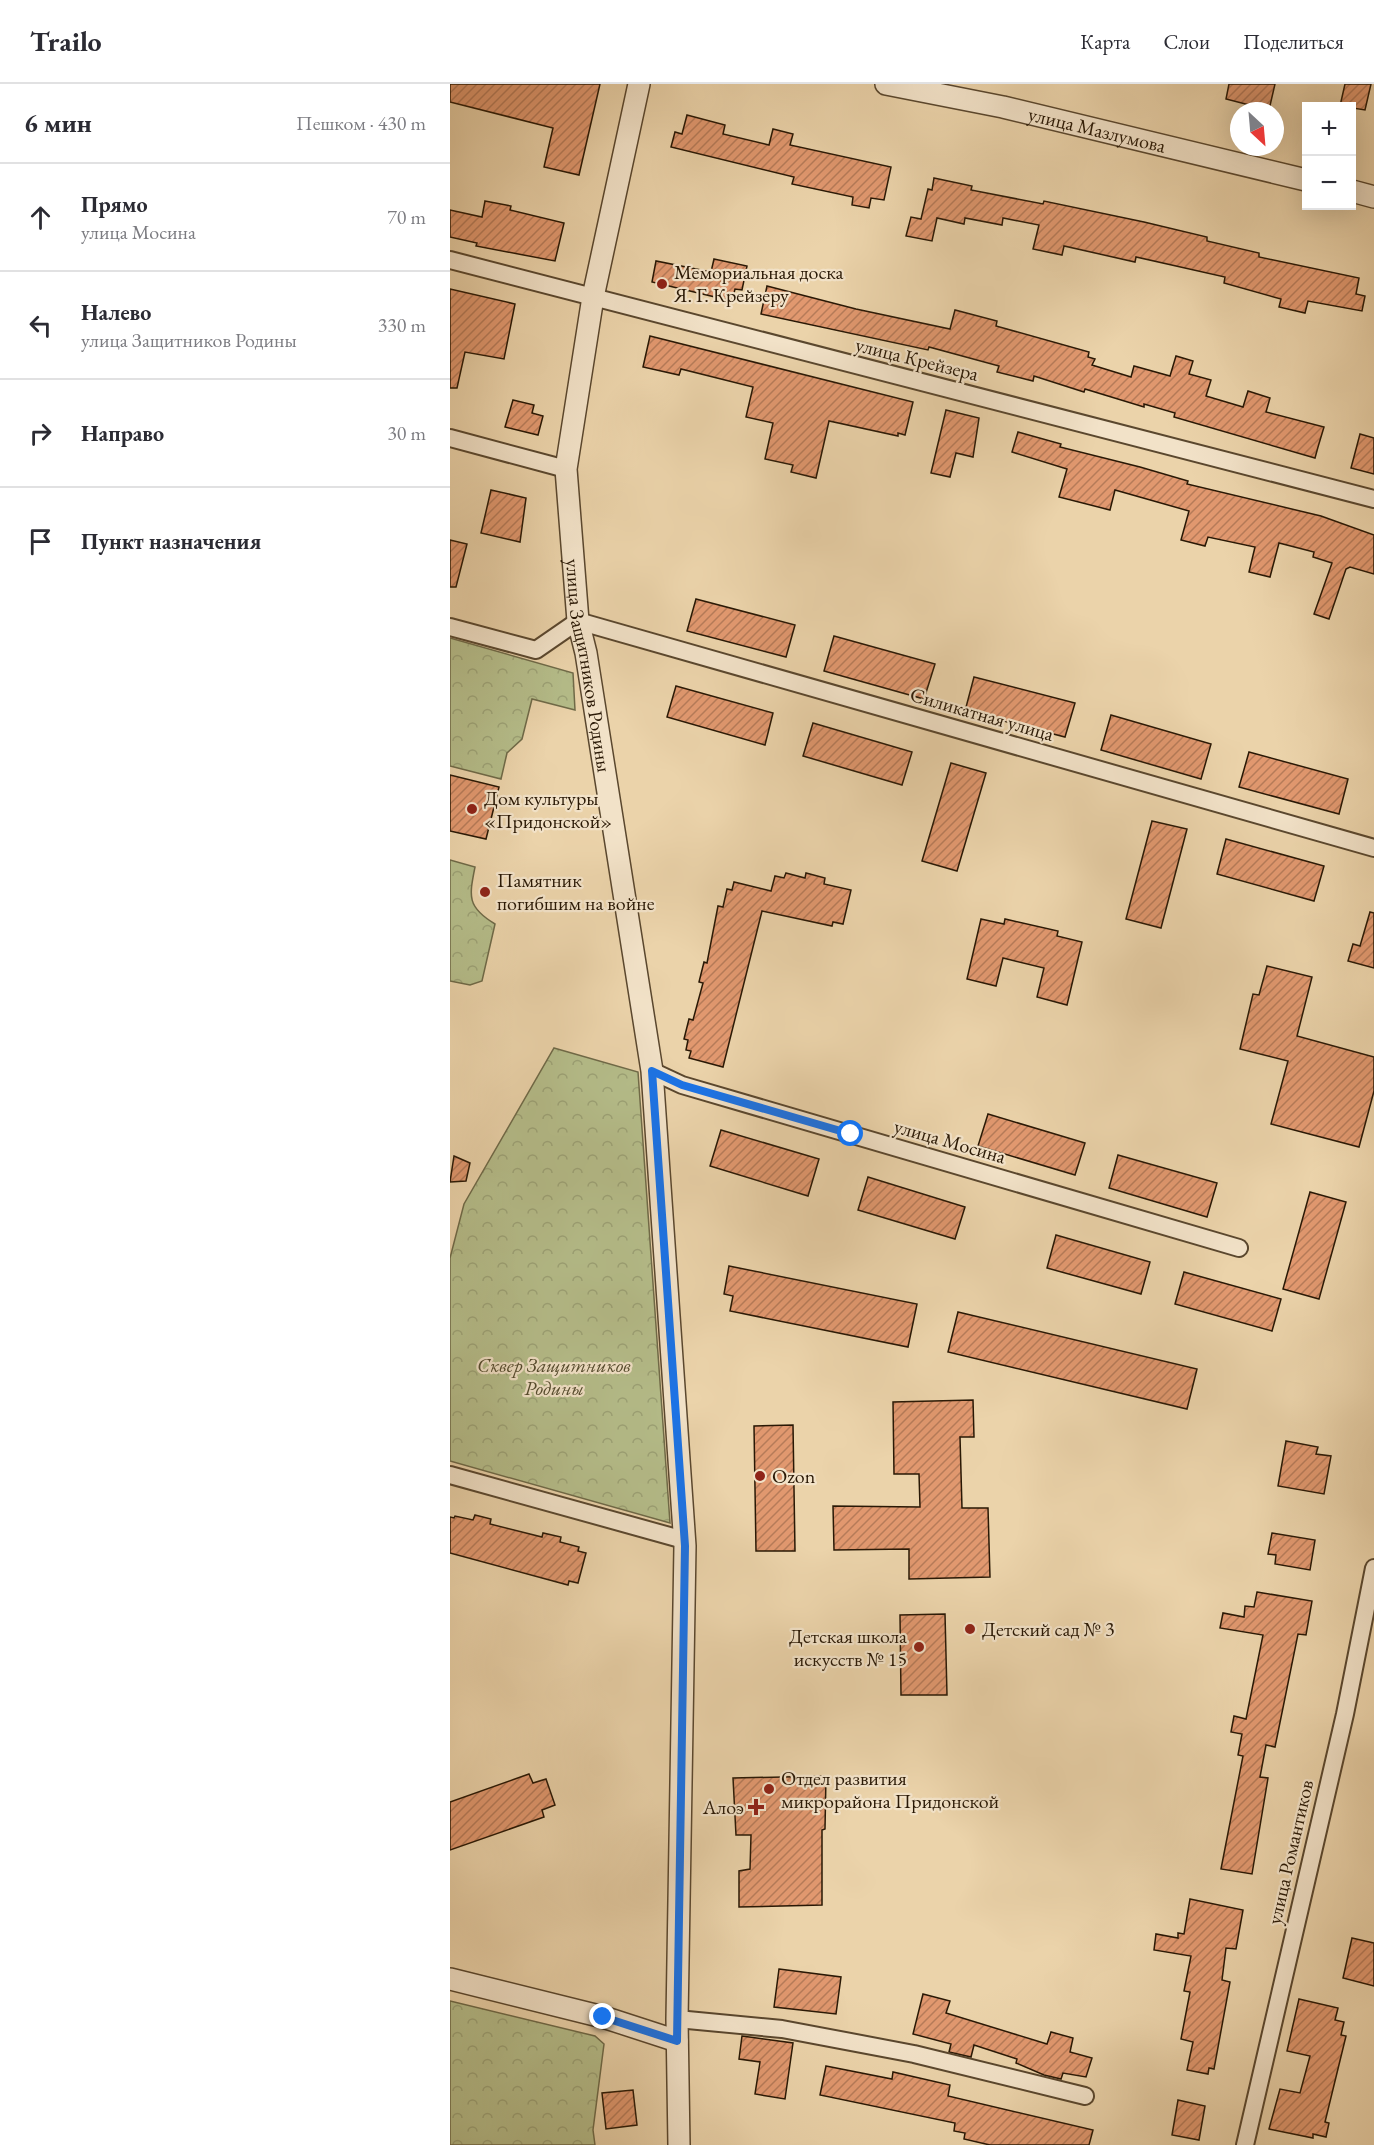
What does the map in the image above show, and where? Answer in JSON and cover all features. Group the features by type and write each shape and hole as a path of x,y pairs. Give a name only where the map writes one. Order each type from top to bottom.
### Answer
{"street":[{"name":"улица Защитников Родины","path":"639,84 593,297 566,469 578,621 586,653 652,1071 684,1540 677,2019 679,2145"},
{"name":"улица Мазлумова","path":"886,84 1003,107 1302,179"},
{"path":"1356,192 1374,197"},
{"name":"улица Крейзера","path":"450,260 1374,499"},
{"path":"450,438 566,469"},
{"path":"450,627 536,650 578,621"},
{"name":"Силикатная улица","path":"578,621 1374,848"},
{"name":"улица Мосина","path":"652,1071 682,1085 1239,1248"},
{"path":"450,1475 684,1540"},
{"name":"улица Романтиков","path":"1245,2145 1263,2058 1345,1714 1374,1568"},
{"path":"450,1979 603,2017 677,2041"},
{"path":"677,2019 782,2029 914,2054 1085,2096"}],"green space":[{"path":"450,638 573,673 575,710 532,699 522,739 507,753 501,779 450,766"},
{"path":"450,860 475,867 472,900 479,912 495,924 482,981 470,985 450,981"},
{"name":"Сквер Защитников Родины","path":"554,1048 638,1072 670,1523 450,1461 450,1258 464,1204"},
{"path":"450,2001 595,2036 604,2044 593,2130 595,2145 450,2145"}],"building":[{"path":"450,84 600,84 579,175 544,167 553,128 450,102"},
{"path":"1229,84 1275,84 1271,102 1238,102 1226,99"},
{"path":"1345,84 1371,84 1365,110 1356,109 1356,102 1341,102"},
{"path":"687,115 725,125 723,134 769,145 773,129 793,134 790,145 891,167 884,200 871,198 869,208 852,205 853,197 792,184 794,177 671,147 675,132 682,134"},
{"path":"934,178 972,186 971,190 1043,204 1044,201 1144,222 1207,237 1207,241 1259,253 1259,257 1359,278 1356,294 1365,296 1362,311 1308,301 1305,313 1279,307 1281,299 1224,283 1225,277 1136,257 1135,262 1064,246 1062,255 1033,249 1039,225 1003,218 1002,225 965,218 964,224 937,218 932,241 906,236 911,217 921,219 928,189 932,190"},
{"path":"485,201 511,206 510,210 564,223 555,261 476,246 477,243 450,237 450,210 482,217"},
{"path":"714,259 747,266 742,290 735,289 732,301 652,282 656,261 711,272"},
{"path":"767,286 856,309 950,329 955,310 997,321 996,326 1089,352 1088,357 1095,359 1092,365 1131,377 1134,366 1170,376 1176,356 1193,361 1189,374 1211,380 1206,396 1243,407 1248,391 1270,398 1266,412 1324,427 1315,458 1174,417 1175,413 1144,404 1144,407 1085,389 1084,392 1034,376 1033,381 997,372 999,366 929,347 928,350 761,314"},
{"path":"450,289 515,304 504,359 465,352 457,388 450,388"},
{"path":"650,336 913,402 905,435 898,433 898,436 829,421 816,478 791,472 793,465 765,459 773,423 746,417 753,387 681,369 679,375 643,367"},
{"path":"513,400 534,405 532,413 543,416 538,435 505,427"},
{"path":"946,410 979,418 973,457 956,453 950,477 931,473"},
{"path":"1018,432 1061,444 1060,447 1188,481 1187,484 1321,516 1374,535 1374,574 1350,567 1346,569 1329,619 1314,614 1332,563 1313,557 1314,552 1279,543 1270,577 1249,572 1255,547 1208,537 1205,546 1181,540 1189,511 1115,490 1110,510 1059,497 1067,469 1012,452"},
{"path":"1360,434 1374,438 1374,474 1351,468"},
{"path":"491,490 526,498 520,542 481,533"},
{"path":"450,540 467,544 456,587 450,587"},
{"path":"696,599 795,625 786,657 687,631"},
{"path":"834,636 935,664 924,699 824,671"},
{"path":"974,677 1075,703 1065,737 965,711"},
{"path":"676,686 773,713 765,745 667,717"},
{"path":"1111,715 1211,744 1201,779 1101,750"},
{"path":"813,723 912,752 902,785 803,756"},
{"path":"1249,752 1348,779 1339,814 1239,787"},
{"path":"951,763 986,773 957,871 922,861"},
{"name":"Дом культуры «Придонской»","path":"450,775 499,787 486,839 450,831"},
{"path":"1152,821 1187,829 1161,928 1126,919"},
{"path":"1226,839 1324,866 1314,901 1217,874"},
{"path":"786,873 805,878 806,873 825,878 824,884 851,890 843,924 833,922 832,926 762,911 723,1067 689,1058 691,1051 686,1050 688,1040 684,1039 689,1019 693,1020 703,983 699,982 704,962 707,963 718,906 723,907 727,889 732,890 734,882 771,891 775,876 784,878"},
{"path":"1370,912 1374,913 1374,968 1348,961 1353,944 1360,946"},
{"path":"981,919 1004,924 1005,919 1058,931 1057,936 1082,942 1067,1005 1037,997 1044,968 1003,958 996,986 967,979"},
{"path":"1267,966 1312,977 1297,1036 1374,1057 1374,1091 1359,1147 1271,1124 1288,1061 1240,1049 1253,994 1259,995"},
{"path":"988,1114 1085,1143 1075,1175 978,1146"},
{"path":"721,1130 819,1159 808,1196 710,1166"},
{"path":"1118,1155 1217,1183 1207,1217 1109,1188"},
{"path":"454,1156 470,1163 466,1181 450,1182"},
{"path":"868,1177 965,1207 955,1239 858,1210"},
{"path":"1310,1192 1346,1202 1319,1299 1283,1289"},
{"path":"1056,1235 1150,1262 1141,1294 1047,1268"},
{"path":"729,1266 917,1304 908,1347 730,1311 733,1296 724,1294"},
{"path":"1184,1272 1281,1299 1272,1331 1175,1304"},
{"path":"958,1312 1197,1369 1187,1409 948,1352"},
{"path":"973,1400 974,1437 960,1437 962,1508 988,1508 990,1577 909,1579 909,1549 834,1550 833,1506 920,1507 919,1474 894,1474 893,1402"},
{"path":"793,1425 795,1551 756,1551 754,1426"},
{"path":"1286,1441 1318,1447 1316,1454 1331,1456 1324,1494 1278,1486"},
{"path":"475,1515 491,1519 490,1524 542,1537 543,1533 561,1537 560,1542 579,1547 578,1551 586,1553 578,1583 569,1581 568,1585 450,1553 450,1517 473,1520"},
{"path":"1272,1533 1315,1540 1310,1570 1275,1564 1276,1555 1268,1554"},
{"path":"1257,1592 1312,1601 1306,1635 1298,1634 1275,1747 1266,1745 1260,1777 1268,1778 1252,1874 1221,1869 1243,1756 1238,1755 1242,1734 1231,1732 1234,1716 1246,1719 1263,1635 1220,1628 1223,1613 1244,1617 1245,1606 1254,1607"},
{"path":"945,1614 947,1695 901,1695 900,1615"},
{"path":"529,1774 533,1783 546,1779 555,1805 542,1810 544,1817 450,1850 450,1802"},
{"path":"826,1776 825,1829 822,1830 822,1905 739,1907 739,1871 750,1869 751,1835 736,1835 733,1778"},
{"path":"1190,1899 1243,1910 1236,1949 1226,1948 1222,1980 1230,1982 1214,2069 1209,2068 1208,2074 1187,2070 1193,2042 1181,2039 1190,1992 1184,1991 1191,1956 1154,1950 1156,1934 1178,1938 1178,1933 1184,1934"},
{"path":"1352,1938 1374,1943 1374,1986 1343,1978"},
{"path":"779,1969 841,1977 836,2014 774,2007"},
{"path":"923,1994 950,2001 946,2013 1047,2044 1051,2032 1073,2038 1070,2052 1092,2058 1086,2077 1063,2073 1061,2079 1044,2075 1016,2063 1017,2059 974,2045 971,2057 949,2052 951,2044 913,2034"},
{"path":"1299,1999 1338,2008 1335,2020 1344,2022 1341,2035 1346,2036 1325,2122 1329,2123 1326,2137 1313,2134 1313,2138 1269,2129 1280,2089 1300,2093 1310,2056 1287,2051"},
{"path":"742,2036 793,2043 785,2099 755,2094 760,2062 739,2059"},
{"path":"826,2066 892,2079 893,2072 950,2085 948,2096 1093,2130 1089,2145 990,2145 964,2139 965,2133 954,2131 955,2123 820,2095"},
{"path":"633,2090 637,2125 606,2129 602,2093"},
{"path":"1178,2100 1205,2106 1199,2140 1172,2135"}],"place":[{"name":"Мемориальная доска Я. Г. Крейзеру","path":"662,284"},
{"name":"Дом культуры «Придонской»","path":"472,809"},
{"name":"Памятник погибшим на войне","path":"485,892"},
{"name":"Ozon","path":"760,1476"},
{"name":"Детский сад № 3","path":"970,1629"},
{"name":"Детская школа искусств № 15","path":"919,1647"},
{"name":"Отдел развития микрорайона Придонской","path":"769,1789"},
{"name":"Алоэ","path":"756,1807"}],"route":[{"path":"603,2017 677,2041 685,1546 652,1071 682,1085 851,1134"}]}
